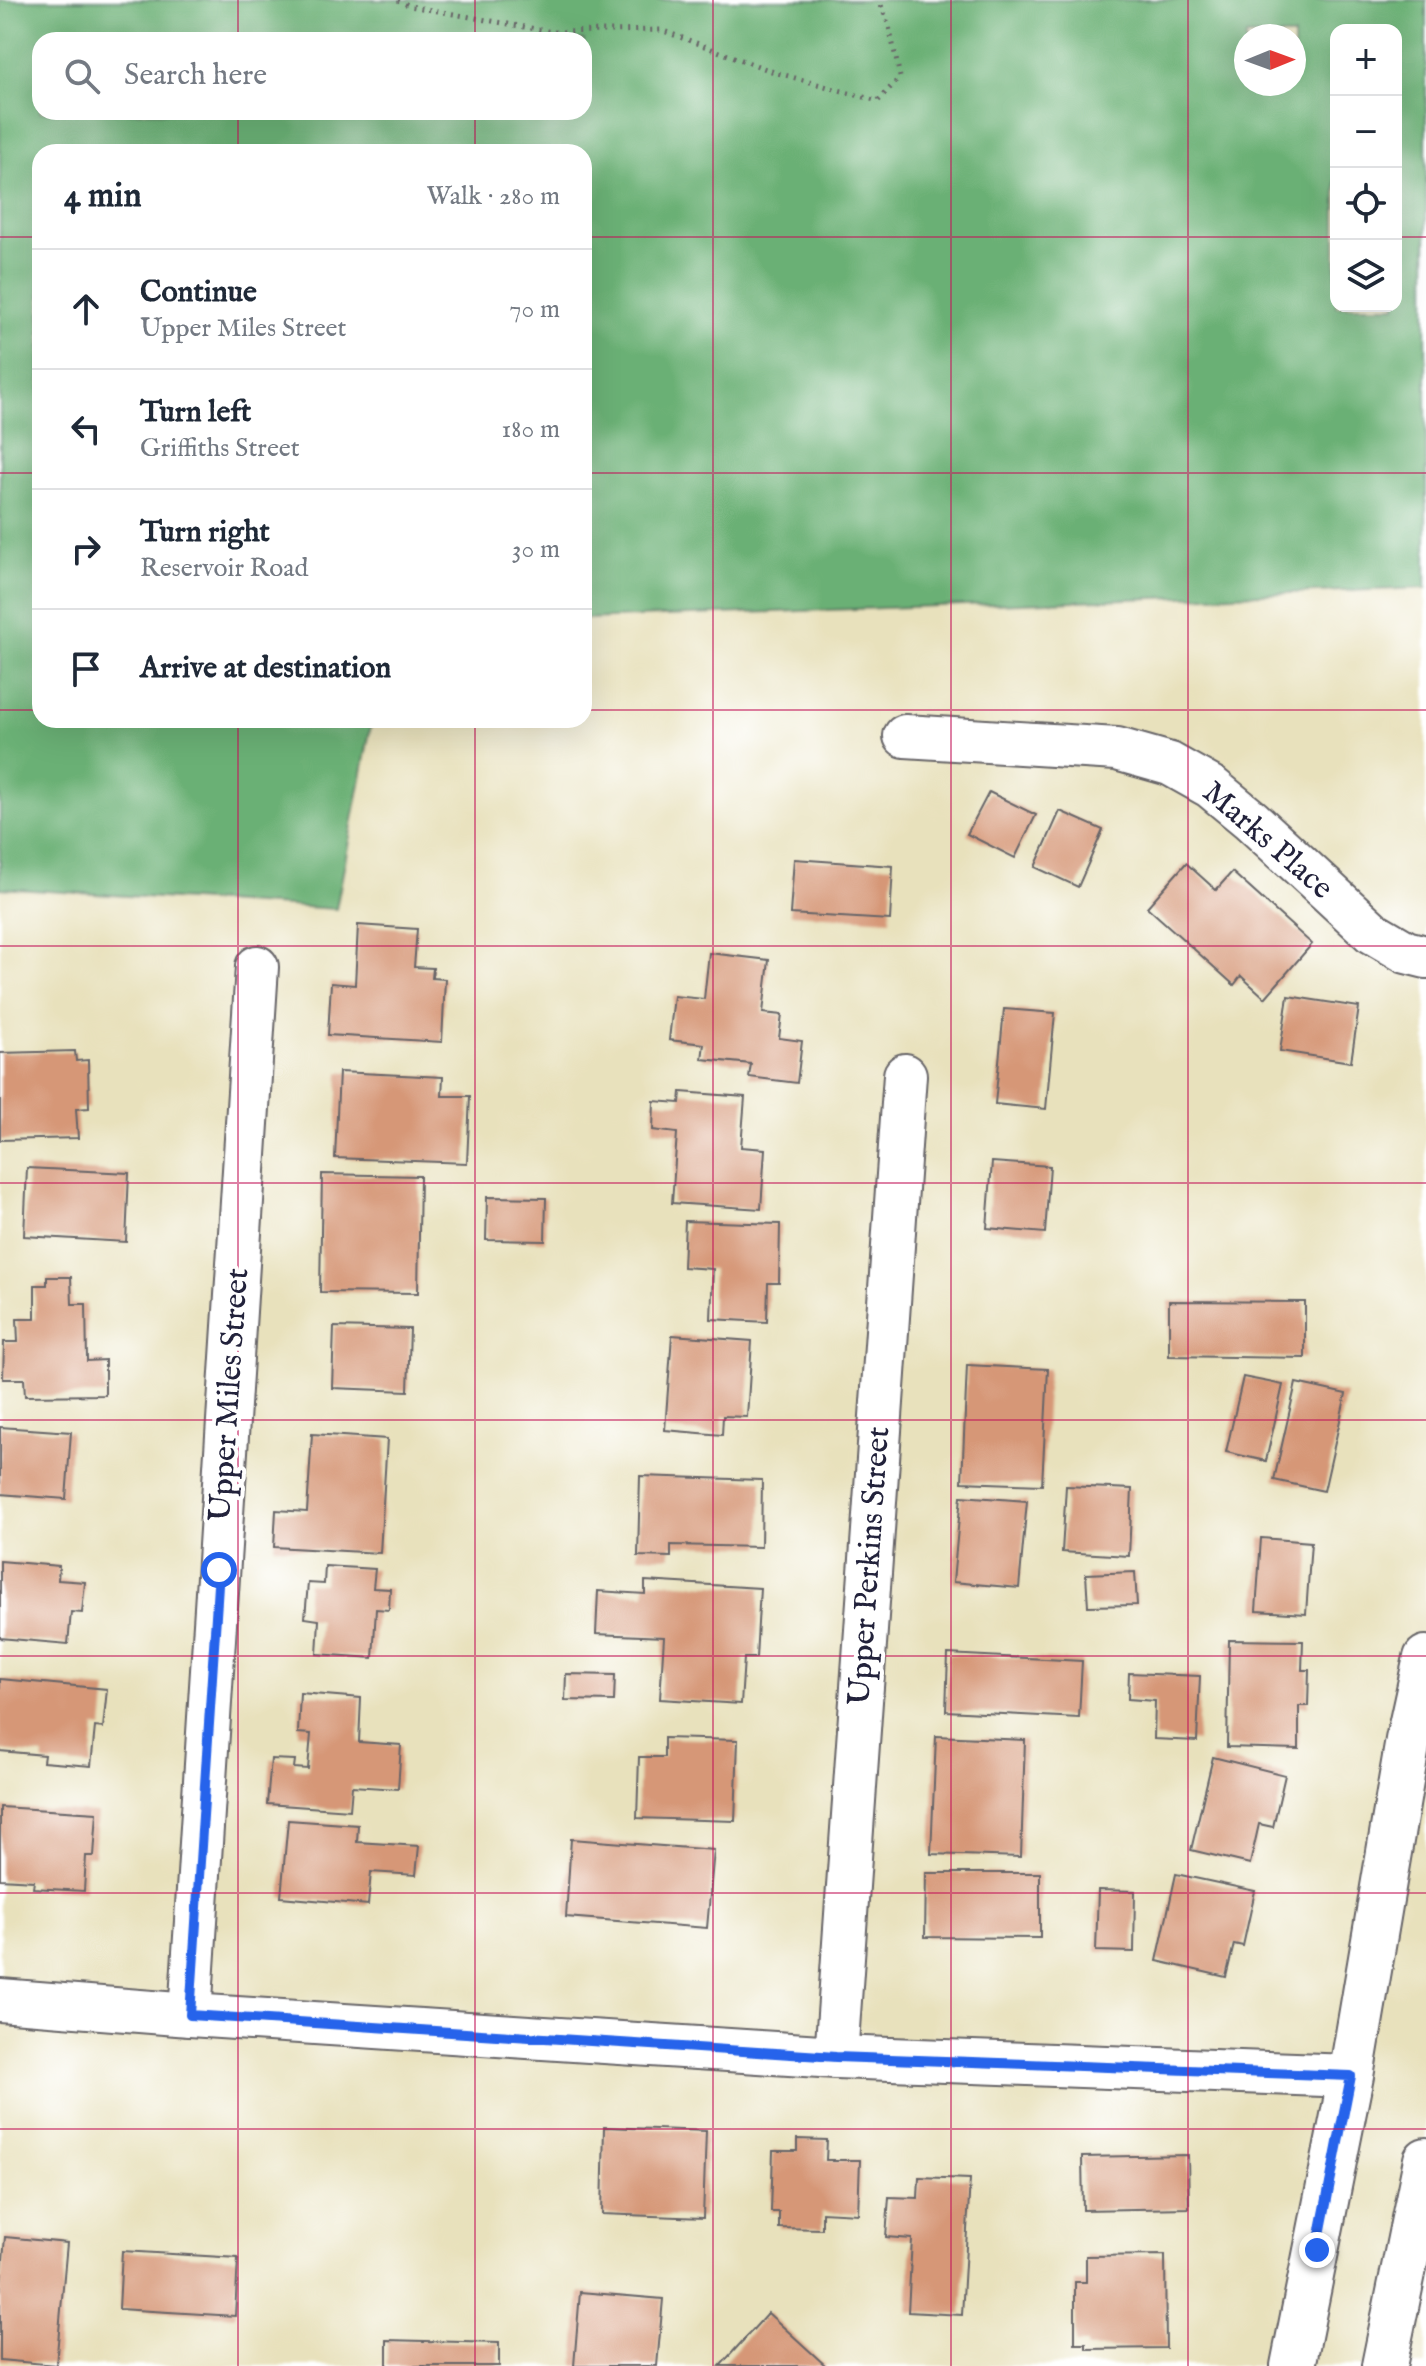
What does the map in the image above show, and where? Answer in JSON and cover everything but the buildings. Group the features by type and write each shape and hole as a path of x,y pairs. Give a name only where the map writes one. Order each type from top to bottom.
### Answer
{"main road":[{"path":"1293,2366 1351,2076 1408,1740 1426,1658"},
{"path":"1384,2366 1426,2160"}],"street":[{"name":"Marks Place","path":"905,736 1117,749 1170,764 1211,787 1251,820 1372,932 1406,952 1426,957"},
{"name":"Upper Miles Street","path":"190,2015 257,967"},
{"name":"Upper Perkins Street","path":"836,2057 905,1075"},
{"path":"0,2000 836,2057 1351,2076"}],"path":[{"path":"398,0 410,6 552,32 661,30 774,72 878,101 900,77 889,26 879,0"}],"green space":[{"path":"0,0 1426,0 1426,588 592,619 592,144 32,144 32,728 370,728 336,909 0,888"}],"route":[{"path":"219,1570 190,2015 836,2057 1351,2076 1317,2250"}]}
